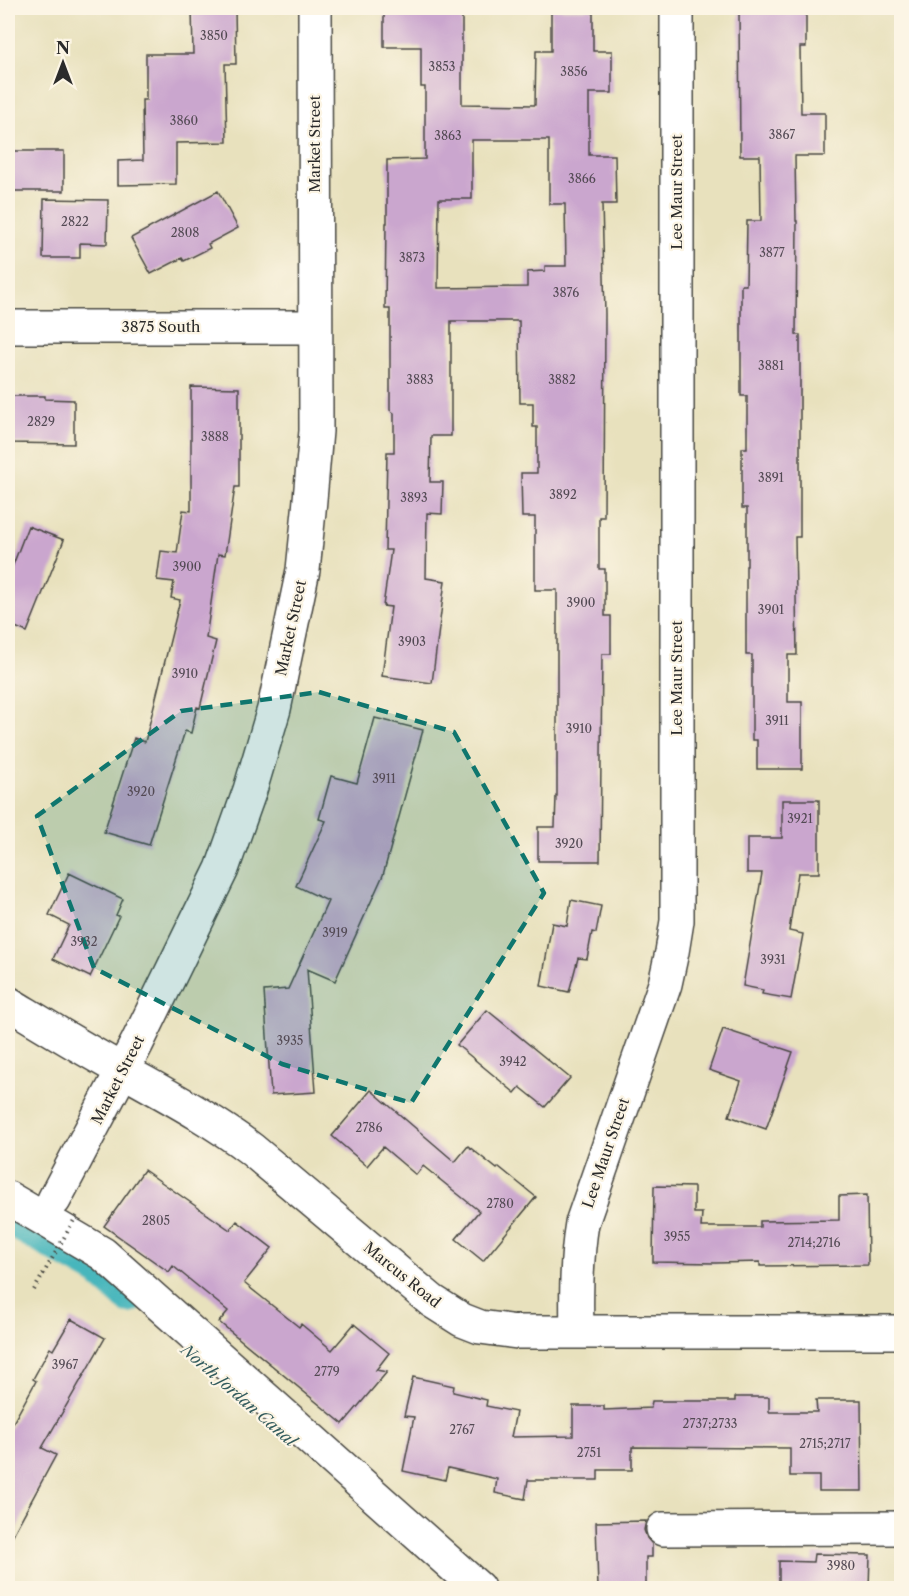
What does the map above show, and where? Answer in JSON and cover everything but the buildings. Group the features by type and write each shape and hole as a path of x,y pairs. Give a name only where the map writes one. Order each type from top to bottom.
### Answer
{"street":[{"name":"Market Street","path":"66,1216 123,1071 222,869 250,790 274,709 303,570 316,431 315,8"},
{"name":"Lee Maur Street","path":"577,1332 578,1246 582,1222 665,984 676,921 678,891 677,8"},
{"name":"3875 South","path":"8,327 315,327"},
{"name":"Marcus Road","path":"8,1003 224,1128 432,1301 480,1327 517,1332 902,1332"},
{"path":"8,1198 66,1216 104,1254 478,1588"},
{"path":"663,1529 902,1528"}],"path":[{"path":"34,1290 66,1216"}],"highlighted area":[{"path":"319,692 454,732 544,893 411,1103 282,1064 94,968 37,816 181,711"}],"waterway":[{"name":"North Jordan Canal","path":"8,1219 99,1271 129,1298"}]}
